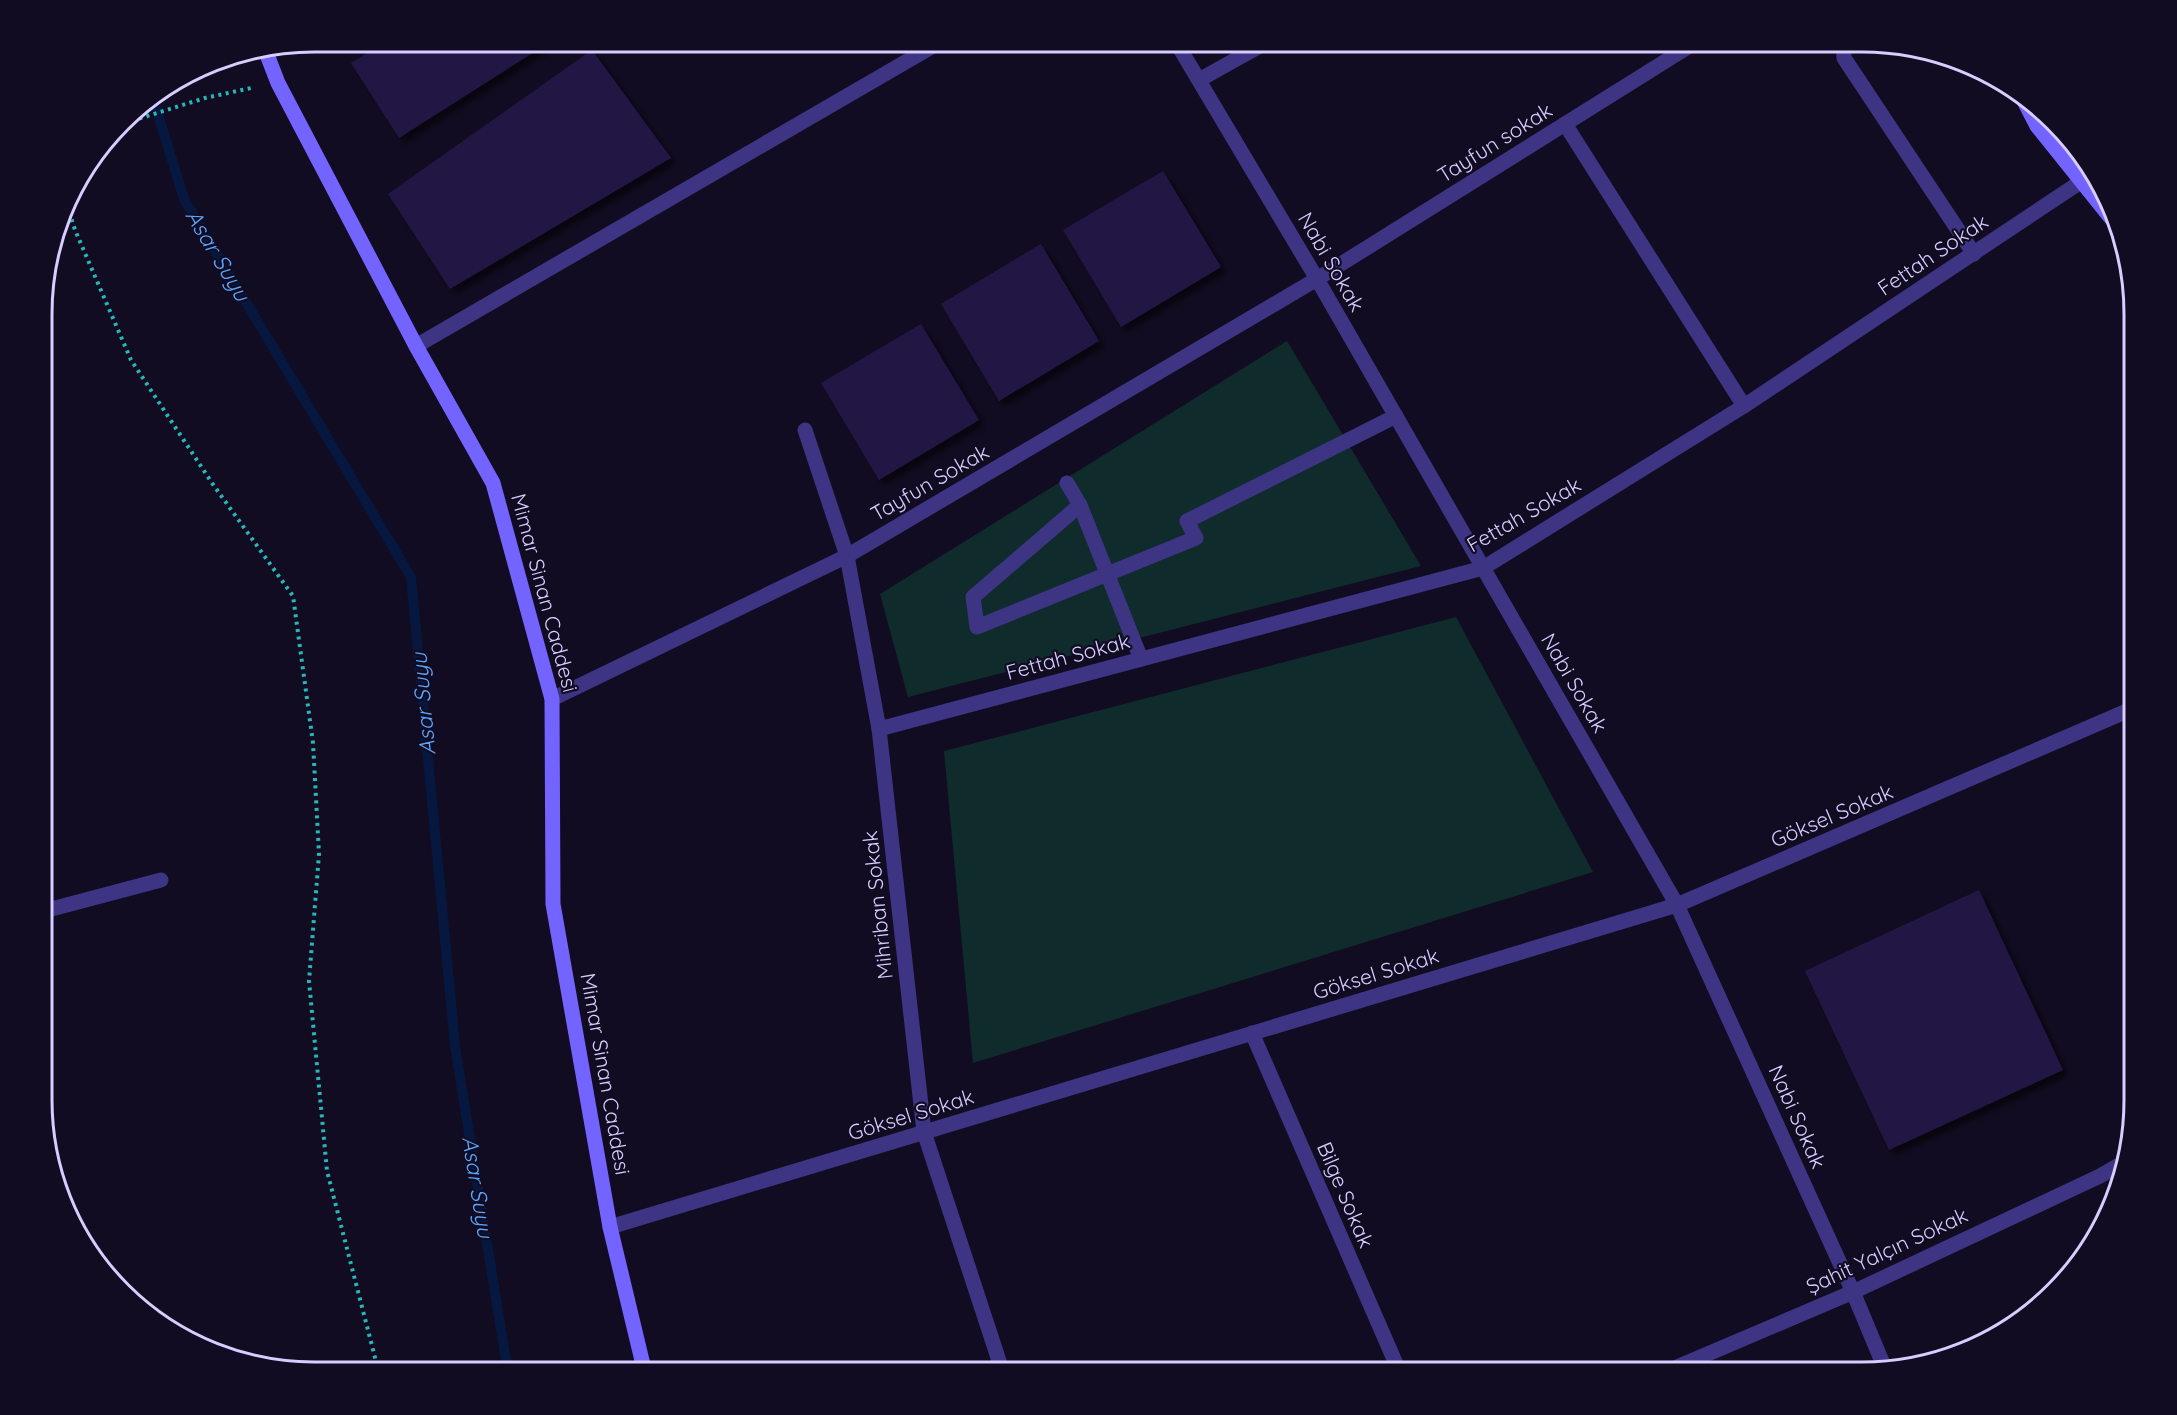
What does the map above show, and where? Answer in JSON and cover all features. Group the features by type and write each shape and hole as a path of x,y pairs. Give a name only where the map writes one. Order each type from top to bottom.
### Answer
{"main road":[{"name":"Mimar Sinan Caddesi","path":"268,57 278,83 416,346 493,483 552,699 553,904 610,1227 643,1363"},
{"path":"2041,123 2100,204"}],"street":[{"path":"416,346 923,52"},
{"name":"Nabi Sokak","path":"1182,52 1317,279 1677,905 1853,1292 1882,1362"},
{"path":"1199,80 1249,52"},
{"name":"Tayfun sokak","path":"1317,279 1680,52"},
{"path":"1844,52 1844,58 1974,254"},
{"path":"1565,124 1744,406"},
{"name":"Fettah Sokak","path":"879,729 1483,568 1744,406 2082,182"},
{"name":"Tayfun Sokak","path":"552,699 847,556 1317,279"},
{"path":"1080,505 973,597 977,627 1196,538 1187,521 1396,416"},
{"name":"Mihriban Sokak","path":"805,430 847,556 879,729 924,1132 1000,1363"},
{"path":"1066,483 1080,505 1109,573 1141,659"},
{"name":"Göksel Sokak","path":"610,1227 1677,905 2124,712"},
{"path":"52,909 160,880"},
{"name":"Bilge Sokak","path":"1252,1033 1396,1363"},
{"name":"Şahit Yalçın Sokak","path":"1684,1363 1853,1292 2116,1167"}],"path":[{"path":"143,117 205,98 278,83"},
{"path":"71,216 131,360 212,483 293,596 313,743 319,854 309,981 327,1171 376,1363"}],"green space":[{"path":"1287,341 1421,566 908,697 880,594"},
{"path":"1456,617 1593,872 973,1063 944,751"}],"building":[{"path":"369,52 534,52 399,138 351,63"},
{"path":"589,52 593,52 671,158 450,289 388,194"},
{"path":"1163,171 1221,267 1121,327 1063,230"},
{"path":"1041,244 1099,341 999,401 941,304"},
{"path":"921,324 979,420 879,480 821,383"},
{"path":"1979,890 2063,1070 1889,1150 1805,971"}],"waterway":[{"name":"Asar Suyu","path":"156,107 184,199 411,577 455,1046 506,1363"}]}
